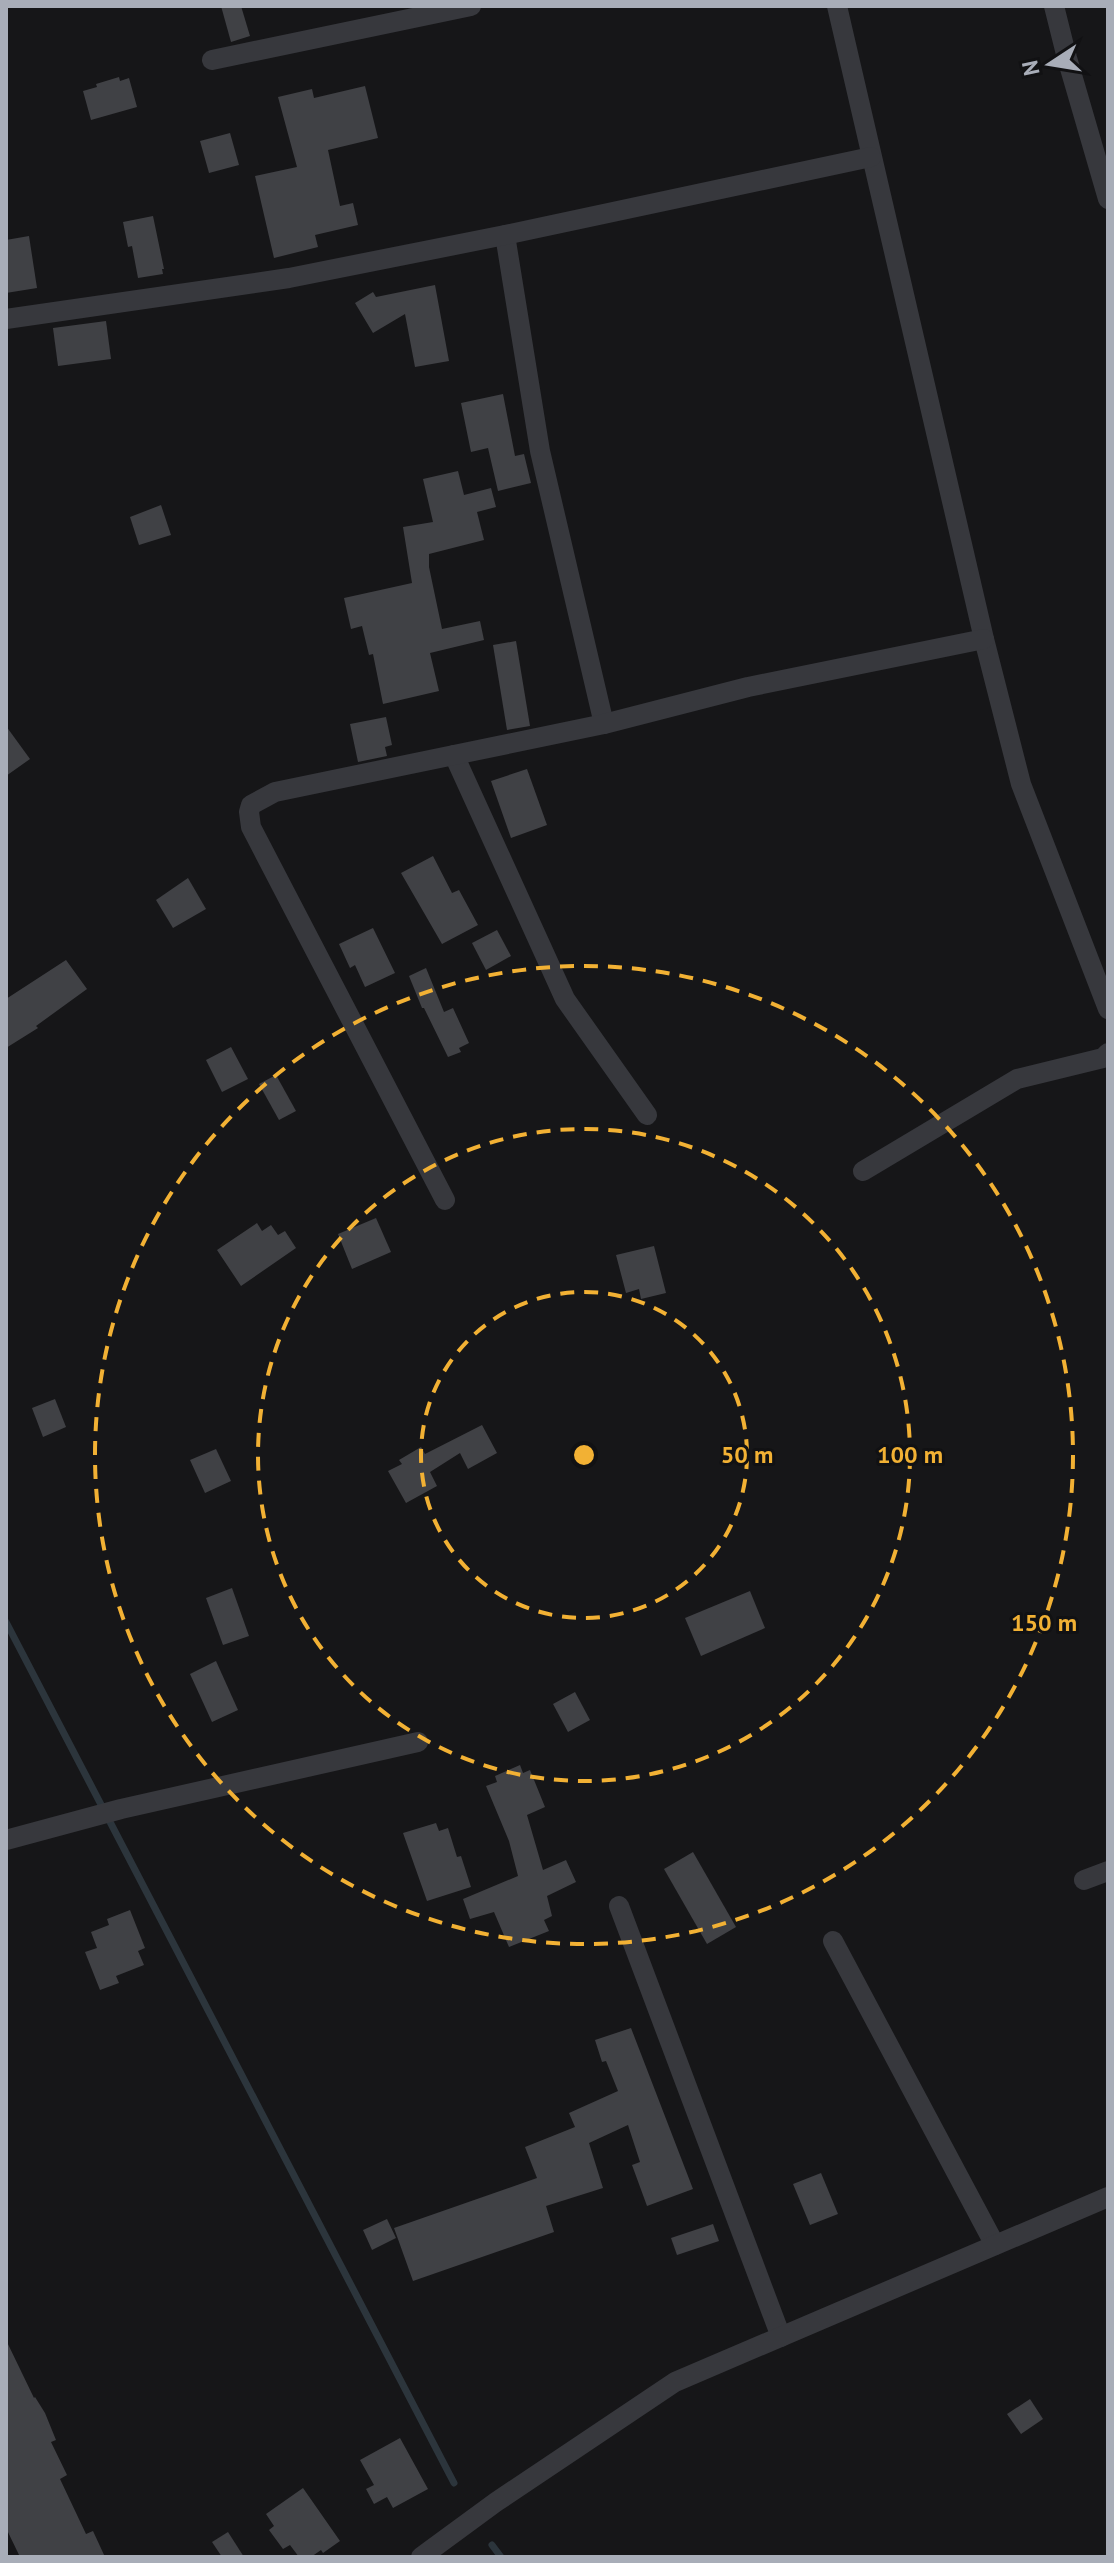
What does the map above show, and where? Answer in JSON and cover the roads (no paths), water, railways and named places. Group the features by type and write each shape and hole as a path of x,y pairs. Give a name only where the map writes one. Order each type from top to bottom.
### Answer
{"street":[{"path":"212,60 471,6"},
{"path":"837,6 984,639 1021,784 1108,1009"},
{"path":"1054,6 1108,199"},
{"path":"6,319 289,278 871,157"},
{"path":"505,235 540,451 604,724"},
{"path":"445,1200 251,827 251,805 275,792 604,724 748,687 984,639"},
{"path":"454,755 565,999 647,1115"},
{"path":"863,1171 1017,1079 1103,1058 1108,1053"},
{"path":"6,1840 121,1809 418,1742"},
{"path":"1084,1880 1108,1871"},
{"path":"619,1906 781,2337"},
{"path":"833,1941 995,2245"},
{"path":"421,2557 496,2502 675,2382 1108,2197"}],"waterway":[{"path":"6,1622 454,2483"},
{"path":"492,2545 501,2557"}]}
